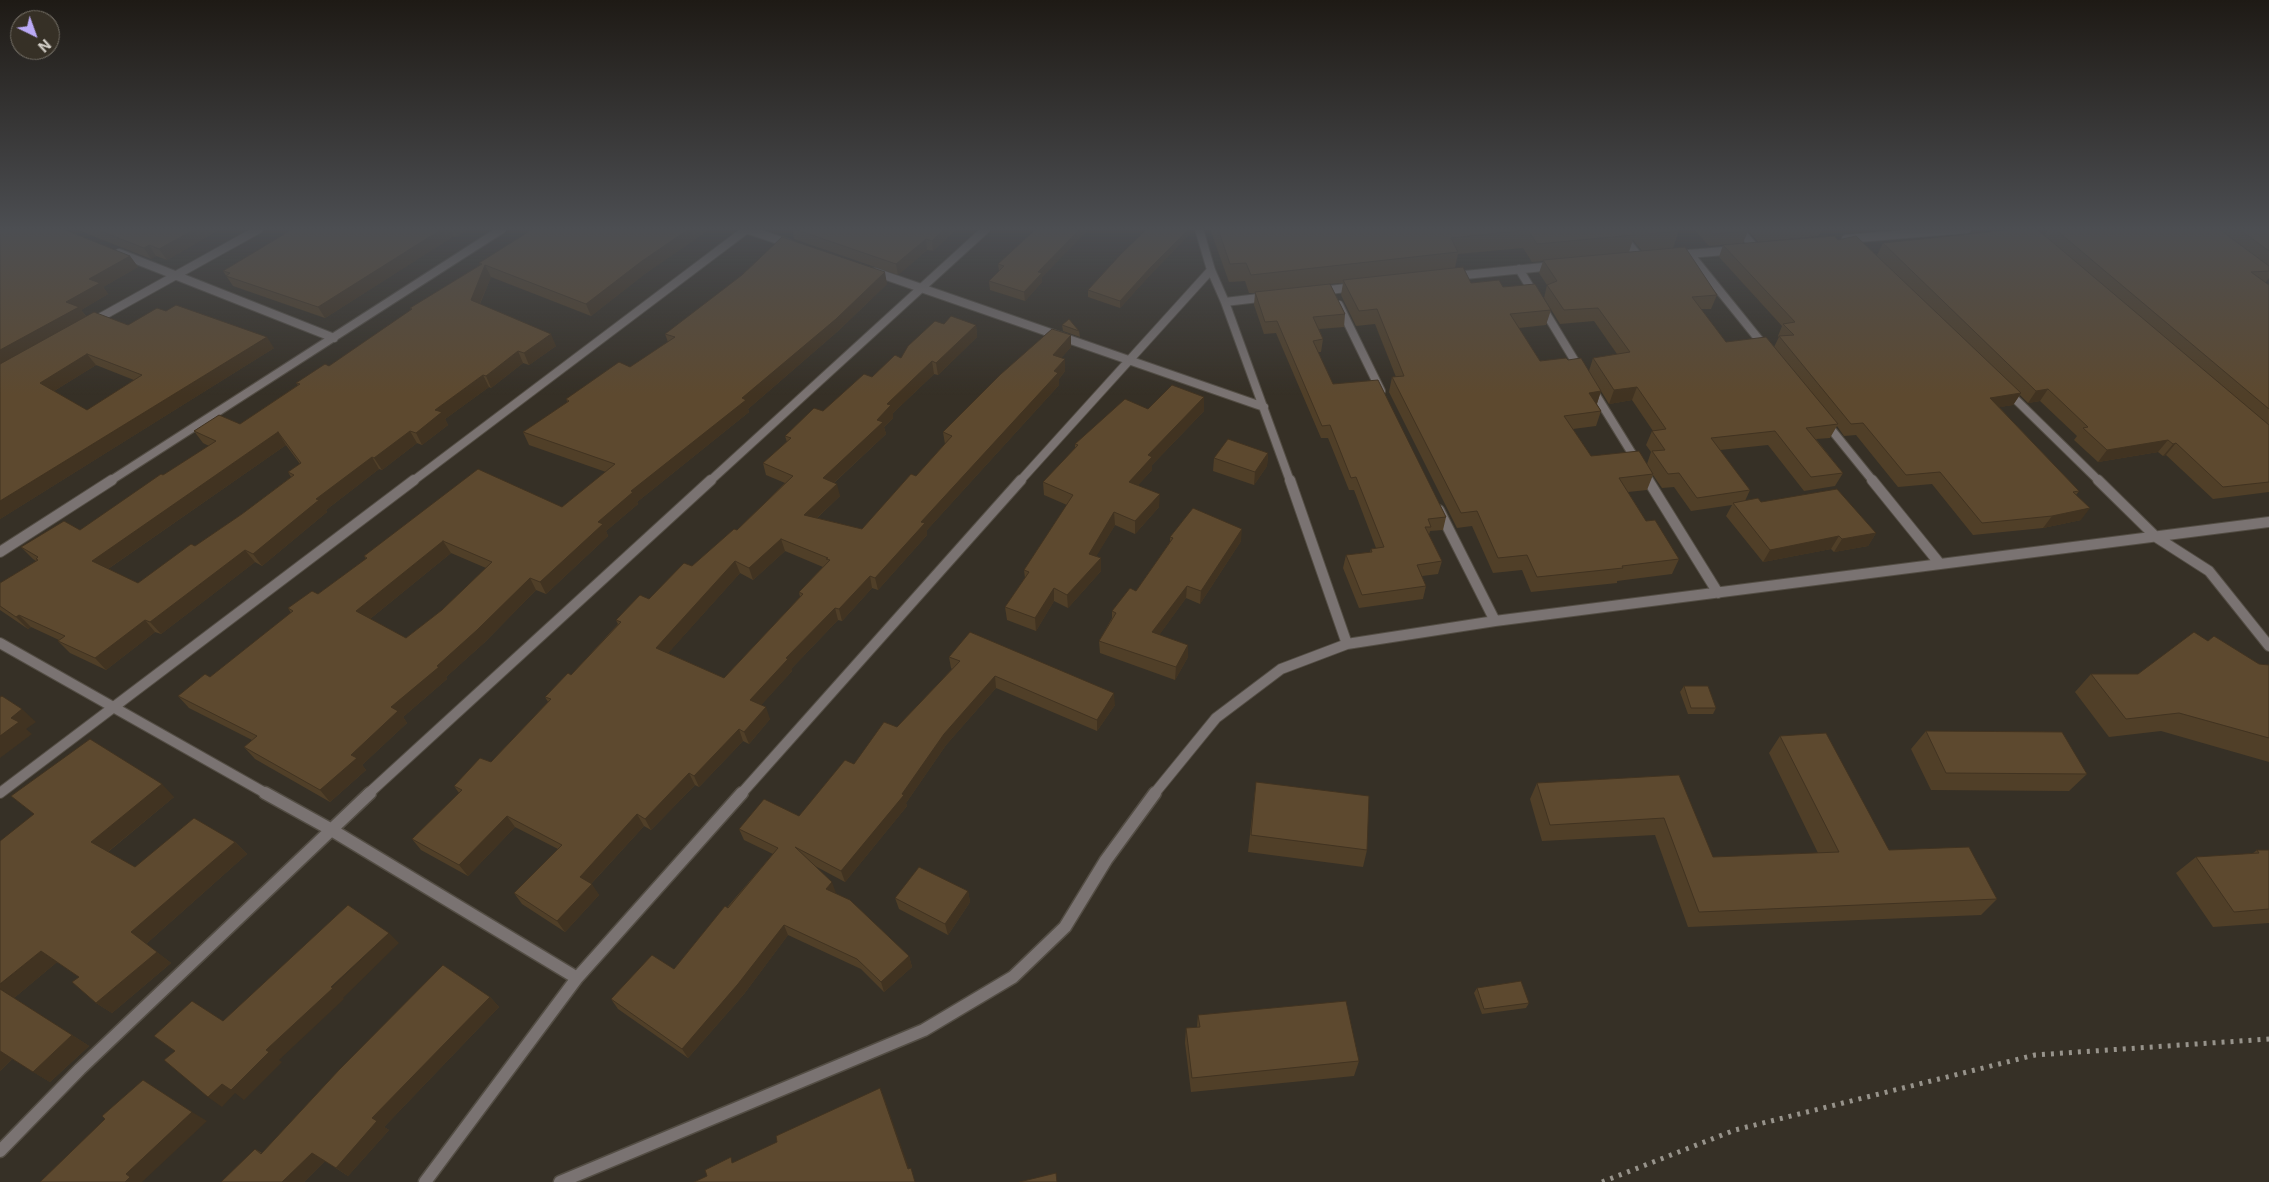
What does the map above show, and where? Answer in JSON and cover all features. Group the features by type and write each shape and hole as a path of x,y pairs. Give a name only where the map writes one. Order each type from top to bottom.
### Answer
{"street":[{"path":"85,327 162,284"},
{"path":"201,284 334,338"},
{"path":"0,552 417,284"},
{"path":"0,793 111,707 674,284"},
{"path":"911,284 1264,407"},
{"path":"0,1150 80,1069 330,828 926,284"},
{"path":"425,1182 577,978 1128,360 1199,284"},
{"path":"1218,284 1264,407 1347,644"},
{"path":"1528,284 1718,593"},
{"path":"1714,284 1772,355"},
{"path":"1312,292 1361,286"},
{"path":"1332,290 1386,402"},
{"path":"1225,302 1274,296"},
{"path":"2000,384 2156,537 2209,572 2269,646"},
{"path":"1821,417 1940,564"},
{"path":"1433,498 1495,620"},
{"path":"560,1182 924,1030 1013,977 1065,927 1106,860 1159,787 1216,718 1281,670 1347,644 1495,620 2269,522"},
{"path":"0,643 111,707 330,828 577,978"}],"building":[{"path":"0,284 98,284 66,302 79,307 0,350"},
{"path":"250,284 354,284 318,307"},
{"path":"449,284 477,284 471,300 551,334 524,353 518,351 486,376 483,375 435,410 442,412 416,433 410,431 374,458 372,457 316,499 319,500 253,554 245,550 150,622 145,620 95,658 58,641 65,636 19,615 16,617 0,606 0,583 38,560 36,559 38,557 21,547 64,521 80,530 161,474 163,475 216,441 194,431 219,415 240,424 300,384 296,383 325,364 329,366 412,309 410,308","holes":["278,432 301,463 288,472 294,475 242,514 195,546 191,544 138,583 92,561"]},
{"path":"535,284 612,284 586,304"},
{"path":"730,284 872,284 836,319 742,398 746,400 631,491 633,492 598,522 603,524 540,582 530,578 437,666 439,667 391,707 398,711 351,755 357,758 320,790 244,747 257,736 178,696 205,674 210,677 293,611 288,608 312,591 318,594 367,558 364,556 478,469 562,507 615,464 523,432 569,401 566,399 619,362 630,367 675,337 665,334","holes":["443,541 492,562 442,610 406,638 356,611"]},
{"path":"999,284 1031,284 1024,292"},
{"path":"1093,284 1135,284 1120,301 1088,290"},
{"path":"1330,284 1345,314 1313,317 1323,339 1313,341 1333,384 1378,380 1446,517 1428,519 1431,527 1425,527 1442,561 1417,565 1426,586 1362,595 1346,555 1372,552 1371,549 1384,547 1356,477 1351,478 1330,425 1322,426 1277,321 1265,322 1255,292"},
{"path":"1345,284 1501,284 1503,287 1535,284 1551,310 1510,314 1540,361 1581,358 1601,391 1589,393 1601,411 1564,416 1591,456 1639,451 1653,474 1619,478 1646,521 1655,520 1679,559 1622,566 1623,568 1537,577 1527,555 1498,558 1477,511 1461,513 1392,377 1404,376 1377,309 1359,311"},
{"path":"1710,284 1717,295 1692,297 1726,342 1766,337 1838,424 1806,428 1843,473 1811,477 1775,431 1711,438 1750,490 1697,498 1679,473 1668,474 1652,451 1665,450 1652,431 1666,429 1637,387 1614,390 1593,358 1630,352 1598,308 1564,310 1547,285"},
{"path":"1760,284 1907,284 2021,393 1990,398 2079,491 2073,492 2090,508 2052,516 1982,523 1940,472 1906,475 1863,423 1851,424 1779,336 1794,335 1783,324 1795,322"},
{"path":"1926,284 2102,284 2269,425 2269,482 2223,487 2176,443 2173,444 2168,440 2107,450 2083,428 2088,427 2048,389 2036,391"},
{"path":"2121,284 2269,285 2269,409"},
{"path":"176,305 267,337 0,501 0,364 94,312 128,325 157,308 166,311","holes":["87,354 142,375 87,410 40,383"]},
{"path":"951,316 976,325 936,363 932,361 887,404 891,405 877,420 883,422 823,478 837,484 804,515 862,529 911,474 916,476 952,436 943,432 1001,374 1052,329 1071,335 1053,355 1065,359 1054,371 1058,373 921,522 925,523 875,578 870,576 839,609 835,608 786,658 788,659 750,700 766,707 744,732 739,729 694,776 689,773 645,819 637,814 580,877 592,884 557,921 514,893 562,845 507,816 459,865 412,839 462,790 454,786 480,758 491,762 551,699 545,697 568,673 571,675 621,622 616,620 640,595 649,599 684,563 692,566 734,529 737,530 793,476 763,463 791,438 785,436 814,408 823,411 864,374 872,377 895,355 901,358 908,346 935,321 944,324","holes":["781,539 828,558 826,559 830,560 799,592 803,594 724,678 656,648 735,561 749,568"]},
{"path":"1069,319 1079,331 1062,325"},
{"path":"1172,385 1204,397 1148,455 1152,457 1129,482 1160,494 1135,521 1114,512 1089,554 1101,558 1067,595 1054,588 1035,618 1005,607 1029,572 1024,570 1073,495 1043,482 1078,445 1075,444 1125,399 1148,409"},
{"path":"1228,439 1268,453 1255,472 1214,458"},
{"path":"1837,489 1876,533 1842,539 1839,536 1770,550 1733,503 1758,498 1761,502"},
{"path":"1193,508 1242,529 1201,591 1187,586 1152,632 1188,645 1176,667 1099,641 1116,613 1112,611 1130,588 1136,591 1173,538 1170,537"},
{"path":"970,632 1114,693 1097,720 995,676 944,734 902,794 904,795 841,871 795,847 832,882 826,889 850,900 909,956 881,982 857,959 784,925 738,984 682,1049 611,999 652,955 674,969 725,906 728,908 778,848 739,829 764,799 799,816 845,760 854,764 884,722 897,727 960,661 949,657"},
{"path":"2194,632 2208,641 2214,636 2259,664 2269,665 2269,738 2179,713 2126,719 2091,674 2138,674"},
{"path":"1684,686 1708,686 1716,708 1691,708"},
{"path":"2,696 22,709 11,718 19,722 0,736 0,697"},
{"path":"1926,731 2062,732 2087,774 1946,773"},
{"path":"1826,733 1889,850 1969,847 1997,899 1699,912 1664,818 1550,825 1537,783 1679,775 1713,857 1839,852 1780,736"},
{"path":"90,739 162,784 91,842 135,867 194,818 235,842 131,932 157,952 96,1003 72,982 79,977 41,951 0,984 0,841 34,814 11,796"},
{"path":"1256,782 1369,796 1367,850 1251,835"},
{"path":"2257,850 2269,850 2269,909 2234,912 2196,857 2259,853"},
{"path":"919,867 968,891 945,924 895,898"},
{"path":"348,905 389,933 266,1050 269,1052 231,1090 222,1084 208,1097 164,1060 175,1051 154,1036 192,1001 223,1021"},
{"path":"443,965 490,997 372,1118 377,1121 336,1168 312,1153 282,1182 221,1182 255,1149 261,1154 339,1070"},
{"path":"1521,981 1529,1003 1484,1009 1477,988"},
{"path":"0,989 72,1035 33,1072 0,1051"},
{"path":"1346,1001 1359,1061 1192,1078 1186,1028 1200,1027 1198,1015"},
{"path":"143,1080 192,1112 126,1174 130,1177 125,1182 40,1182 105,1119 102,1116"},
{"path":"880,1088 908,1169 911,1168 915,1182 694,1182 707,1176 705,1170 731,1157 732,1163 777,1142 776,1136"},
{"path":"1056,1173 1057,1182 1019,1182"}],"railway":[{"path":"1602,1182 1735,1130 2035,1055 2269,1039"}]}
